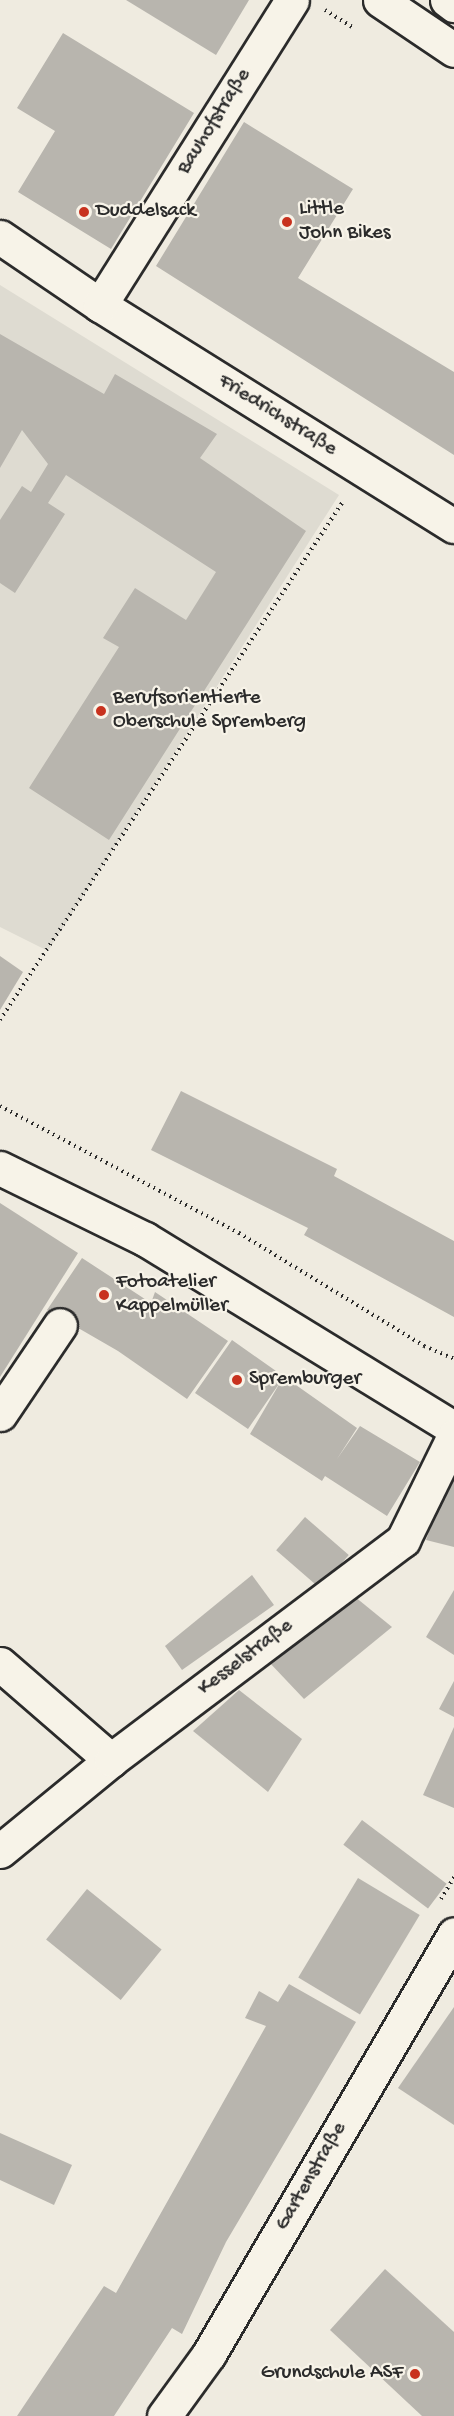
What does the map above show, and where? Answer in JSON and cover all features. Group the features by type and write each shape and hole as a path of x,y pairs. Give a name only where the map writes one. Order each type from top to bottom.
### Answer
{"street":[{"name":"Bauhofstraße","path":"100,305 291,0"},
{"path":"380,0 454,50"},
{"path":"447,0 454,4"},
{"name":"Friedrichstraße","path":"0,237 100,305 454,526"},
{"path":"0,1168 145,1239 454,1428"},
{"path":"0,1414 60,1325"},
{"name":"Kesselstraße","path":"0,1851 111,1760 403,1540 454,1436"},
{"path":"0,1664 111,1760"},
{"name":"Gartenstraße","path":"164,2416 209,2354 454,1934"}],"path":[{"path":"0,1020 351,490"},
{"path":"0,1106 239,1233 424,1346 454,1359"}],"shaded area":[{"name":"Berufsorientierte Oberschule Spremberg","path":"0,285 339,495 48,951 0,927"}],"building":[{"path":"126,0 249,0 216,55"},
{"path":"63,33 194,113 111,249 18,192 55,131 17,108"},
{"path":"244,122 353,189 298,278 454,372 454,455 156,266"},
{"path":"0,334 104,394 115,374 217,434 200,458 306,531 109,840 29,788 119,647 103,638 135,588 186,620 216,572 66,475 48,503 65,514 15,593 0,583 0,520 22,486 31,492 48,464 22,430 0,468"},
{"path":"0,956 23,972 0,1010"},
{"path":"181,1091 337,1169 334,1176 454,1241 454,1317 304,1235 308,1228 151,1150"},
{"path":"0,1203 78,1253 0,1377"},
{"path":"82,1258 151,1303 155,1292 228,1341 187,1399 118,1351 47,1310"},
{"path":"232,1340 357,1428 337,1459 360,1426 420,1462 387,1516 325,1476 322,1481 250,1434 281,1381 248,1429 195,1393"},
{"path":"450,1474 454,1475 454,1547 426,1540"},
{"path":"305,1517 349,1555 320,1588 276,1550"},
{"path":"252,1575 274,1605 182,1670 165,1646"},
{"path":"454,1590 454,1655 426,1637"},
{"path":"349,1592 392,1627 304,1699 268,1661"},
{"path":"454,1681 454,1717 439,1709"},
{"path":"239,1690 302,1739 268,1792 193,1731"},
{"path":"454,1727 454,1808 423,1795"},
{"path":"362,1820 447,1884 428,1909 343,1845"},
{"path":"358,1878 420,1915 360,2015 298,1977"},
{"path":"87,1889 162,1949 121,2000 46,1940"},
{"path":"289,1984 356,2022 226,2242 182,2334 172,2328 114,2416 17,2416 104,2286 116,2293 266,2026 245,2018 259,1991 278,2002"},
{"path":"454,2007 454,2125 398,2088"},
{"path":"0,2133 72,2165 54,2205 0,2180"},
{"name":"Grundschule ASF","path":"385,2269 454,2332 454,2416 422,2416 330,2330"}],"place":[{"name":"Duddelsack","path":"84,212"},
{"name":"Little John Bikes","path":"287,222"},
{"name":"Berufsorientierte Oberschule Spremberg","path":"101,711"},
{"name":"Fotoatelier Kappelmüller","path":"104,1295"},
{"name":"Spremburger","path":"237,1380"},
{"name":"Grundschule ASF","path":"415,2374"}]}
